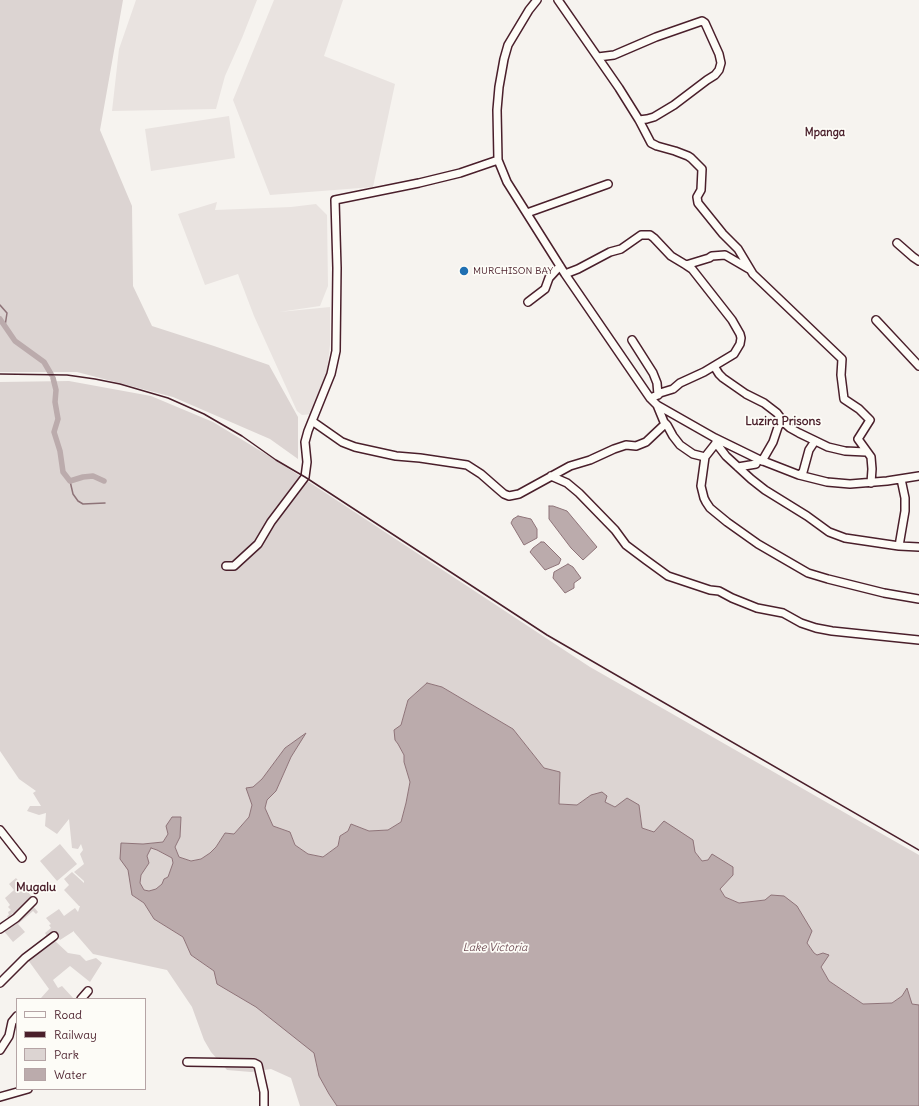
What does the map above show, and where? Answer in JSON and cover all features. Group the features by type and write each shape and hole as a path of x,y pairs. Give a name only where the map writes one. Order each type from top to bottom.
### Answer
{"street":[{"path":"537,0 529,10 508,45 504,59 497,110 498,160 507,182 565,274 650,398 657,405 716,440 798,475 827,482 850,484 871,483 919,476"},
{"path":"558,0 598,57 639,120 653,145 688,156 702,169 701,190 697,197 698,203 723,234 738,249 753,274 842,359 841,375 844,399 859,409 870,420 858,439 872,460 871,483"},
{"path":"598,57 614,55 656,37 702,21 705,23 719,54 721,63 719,70 715,75 674,105 654,117 639,120"},
{"path":"226,566 234,566 258,544 271,522 305,477 307,462 305,442 331,374 336,351 337,268 335,200 460,173 498,160"},
{"path":"527,213 608,184"},
{"path":"565,274 578,269 610,252 620,249 643,234 652,236 671,256 692,269 727,312 741,338 740,344 734,354 704,372 680,383 673,389 650,398"},
{"path":"897,243 913,257 919,260"},
{"path":"686,265 712,256 725,256 750,269"},
{"path":"528,302 545,289 549,278 560,266"},
{"path":"876,320 919,366"},
{"path":"632,340 653,373 657,383 658,395"},
{"path":"714,366 723,378 746,394 764,403 790,428 815,441 835,449 866,452"},
{"path":"657,405 664,422 667,424 673,436 680,445 693,454 705,457"},
{"path":"738,466 756,464 760,460 773,442 781,420"},
{"path":"312,421 342,442 355,447 396,456 467,465 482,474 504,494 509,496 519,494 570,466 590,460 626,445 636,446 643,444 667,424"},
{"path":"778,427 790,428"},
{"path":"716,440 705,457 701,486 704,498 710,508 727,522 758,544 808,573 884,593 919,599"},
{"path":"716,440 726,456 751,479 765,490 807,516 829,532 845,538 899,546 919,547"},
{"path":"798,475 803,472 809,450 815,441"},
{"path":"551,476 567,483 579,493 615,530 626,545 668,576 710,590 719,591 757,608 783,613 802,623 816,628 919,640"},
{"path":"899,546 905,511 905,498 901,479"},
{"path":"0,830 22,858"},
{"path":"0,929 16,918 33,900"},
{"path":"0,983 25,958 54,936"},
{"path":"82,998 88,991"},
{"path":"0,1050 9,1036 12,1022 16,1017"},
{"path":"188,1062 254,1062 258,1065 264,1092 264,1106"},
{"path":"0,1097 24,1090"}],"shaded area":[{"path":"136,0 257,0 225,76 216,109 112,111 119,49"},
{"path":"274,0 343,0 324,56 395,84 373,187 270,195 233,100"},
{"path":"229,116 235,158 151,171 145,129"},
{"path":"217,202 215,210 291,207 316,204 327,215 328,286 320,306 279,312 330,307 330,345 326,381 313,414 302,415 297,411 254,316 238,274 205,285 178,214"}],"green space":[{"path":"0,0 123,0 100,130 132,206 133,286 152,326 269,365 298,417 298,459 270,439 173,397 77,372 0,372"},
{"path":"69,381 151,396 213,422 277,461 590,667 919,855 919,1005 912,1005 907,988 902,996 892,1003 863,1004 829,981 821,967 817,955 765,900 739,903 725,897 720,889 733,875 708,860 702,861 695,852 654,832 642,828 639,805 615,807 591,795 577,805 559,804 560,772 544,768 513,729 442,687 427,683 408,700 395,740 404,755 404,762 410,782 401,822 388,830 369,831 351,824 348,831 340,836 338,846 323,857 308,854 295,845 290,832 273,826 265,808 267,800 276,791 291,757 305,734 285,748 262,779 253,787 252,805 249,817 234,834 225,833 216,847 201,859 191,861 179,857 175,847 180,837 181,817 172,817 169,821 168,834 163,842 143,844 122,843 133,887 132,895 144,903 154,919 183,937 191,955 214,971 218,984 256,1007 315,1053 319,1076 337,1106 300,1106 291,1078 271,1069 251,1072 227,1070 211,1052 204,1040 192,1007 167,970 93,954 74,931 60,940 55,933 48,938 45,933 51,928 49,925 51,924 46,918 59,909 64,916 75,908 78,912 80,906 64,890 69,885 64,879 72,872 84,883 84,881 74,872 84,864 80,854 83,850 81,844 78,849 72,848 69,819 57,834 45,826 46,813 39,815 27,811 30,806 41,806 33,793 36,791 19,779 0,751 0,382"},
{"path":"60,844 77,864 57,881 40,861"},
{"path":"151,848 172,858 173,863 168,877 156,889 149,892 144,890 140,883 141,875 149,863 147,856"},
{"path":"16,878 33,898 14,914 11,912 14,915 9,919 7,916 9,915 8,912 11,910 8,907 10,905 5,898 14,890 9,884"},
{"path":"32,905 38,912 36,914 33,911 18,924 25,932 13,942 3,930"},
{"path":"54,940 68,953 80,955 86,961 96,958 102,963 90,982 70,966 53,980 58,988 62,986 73,998 41,998 49,989 28,960"}],"water":[{"path":"549,506 567,511 597,547 583,560 571,548 549,519"},
{"path":"518,516 531,519 537,529 537,538 524,545 511,523 513,519"},
{"path":"541,542 544,542 561,559 559,564 545,570 530,552"},
{"path":"568,564 573,567 581,578 574,583 574,588 565,593 553,578 554,572"},
{"name":"Lake Victoria","path":"427,683 442,687 513,729 544,768 560,772 559,804 577,805 591,795 602,792 607,796 605,802 615,807 627,798 639,805 642,828 654,832 664,821 693,840 695,852 702,861 708,860 712,854 733,867 733,875 720,889 725,897 739,903 765,900 771,895 784,896 797,906 812,931 807,943 814,953 817,955 823,953 829,955 821,967 829,981 863,1004 892,1003 902,996 907,988 912,1004 919,1005 919,1106 337,1106 319,1076 314,1053 256,1007 217,984 214,971 191,955 183,937 154,919 144,903 132,895 128,870 120,859 121,843 143,844 163,842 168,834 166,826 172,817 181,817 180,837 175,847 179,857 191,861 201,859 216,847 225,833 234,834 249,817 252,805 246,788 253,787 262,779 285,748 306,733 291,757 276,791 267,800 265,808 273,826 290,832 295,845 308,854 323,857 338,846 340,836 348,831 351,824 369,831 388,830 401,822 410,782 404,762 404,755 395,740 394,730 401,725 408,700","holes":["151,848 172,858 173,863 168,877 164,879 162,884 156,889 149,891 144,890 140,883 141,875 149,863 147,856"]}],"waterway":[{"path":"0,305 7,313 5,326"},
{"path":"0,319 15,341 44,362 51,374"},
{"path":"53,378 56,390 55,402 58,419 54,432 60,451 63,472 70,481 93,476 104,481"},
{"path":"70,481 73,494 78,501 83,504 105,503"}],"railway":[{"path":"0,374 67,375 95,379 120,384 168,398 204,414 242,436 276,460 305,477 547,635 919,850"}],"place":[{"name":"MURCHISON BAY","path":"464,271"}],"district":[{"name":"Mpanga","path":"825,133"},
{"name":"Luzira Prisons","path":"783,422"},
{"name":"Mugalu","path":"36,888"}]}
